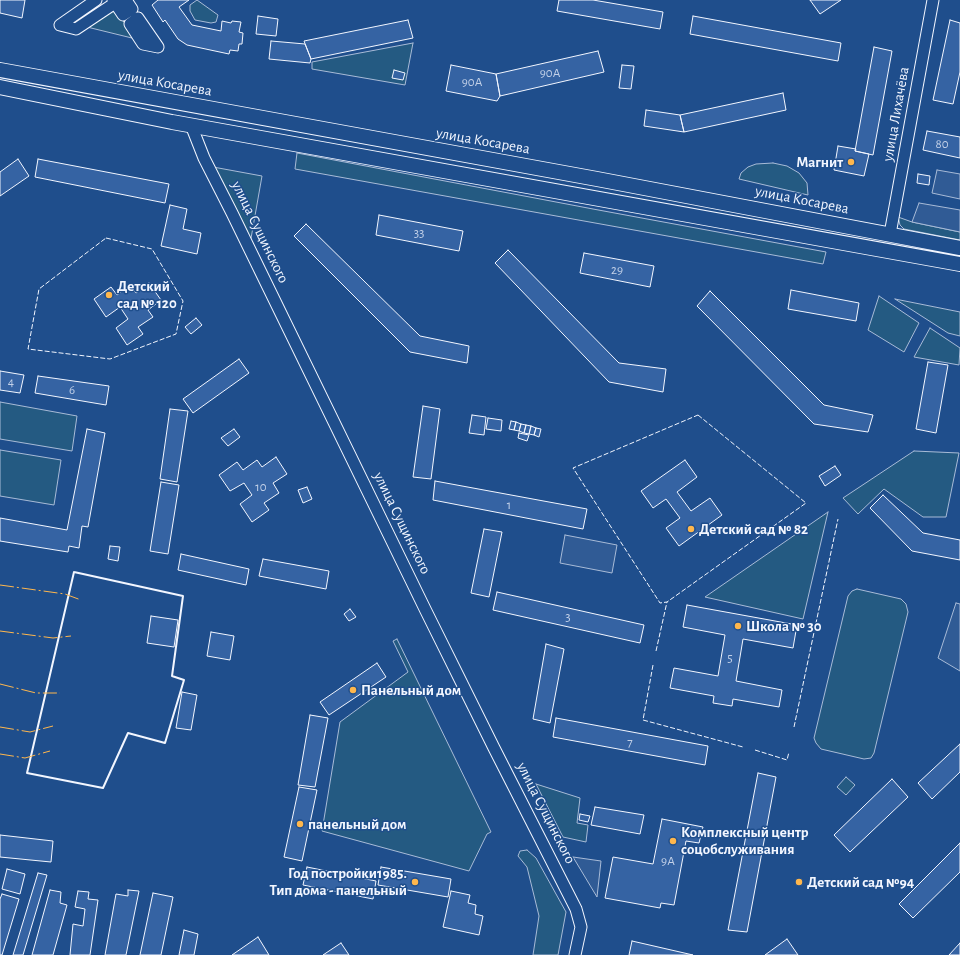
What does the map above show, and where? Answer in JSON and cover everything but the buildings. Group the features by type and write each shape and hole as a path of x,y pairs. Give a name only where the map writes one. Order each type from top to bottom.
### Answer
{"main road":[{"name":"улица Косарева","path":"0,70 291,122 960,248"},
{"path":"0,87 191,125 960,264"},
{"path":"191,125 195,106"},
{"path":"886,251 890,234"}],"street":[{"path":"96,0 60,25 76,29 118,1"},
{"name":"улица Лихачёва","path":"890,234 933,0"},
{"name":"улица Сущинского","path":"191,125 204,158 426,611 576,908 581,927 576,955"}],"shaded area":[{"path":"197,0 218,15 216,22 211,23 195,20 190,11 190,5"},
{"path":"114,8 136,39 87,27"},
{"path":"413,43 405,85 312,69 312,62"},
{"path":"297,153 826,252 823,264 295,169"},
{"path":"773,163 787,166 799,173 807,183 808,195 739,179 741,173 748,167 756,164"},
{"path":"213,167 262,176 250,244"},
{"path":"937,170 960,174 960,199 932,193"},
{"path":"919,203 960,210 960,232 912,222"},
{"path":"898,217 912,222 960,232 960,240 904,229 900,225"},
{"path":"879,296 919,323 904,352 868,330"},
{"path":"895,299 960,312 960,336 948,333"},
{"path":"930,328 960,348 959,365 914,357"},
{"path":"0,402 77,416 72,451 0,439"},
{"path":"0,450 61,460 54,505 0,496"},
{"path":"914,451 959,453 946,517 923,517 884,489 858,514 843,498"},
{"path":"828,512 803,619 705,597"},
{"path":"565,535 617,545 612,573 560,563"},
{"path":"857,589 901,599 906,604 908,612 874,753 871,758 864,759 821,749 814,738 848,596 852,591"},
{"path":"956,603 960,604 960,671 938,658"},
{"path":"397,639 491,832 487,834 469,871 322,831 340,722 408,672 393,641"},
{"path":"846,777 855,785 846,795 837,787"},
{"path":"536,784 580,798 577,823 588,825 586,842 563,837"},
{"path":"527,850 536,858 566,912 558,955 533,955 539,916 527,867 518,856 520,851"},
{"path":"573,857 601,861 597,897"}],"fence":[{"path":"106,238 152,249 183,301 176,334 110,359 28,349 39,289 106,238"},
{"path":"698,415 806,503 667,602 660,603 573,468 698,415"},
{"path":"794,727 838,519"},
{"path":"656,651 667,602"},
{"path":"653,665 643,720 743,747"},
{"path":"755,750 787,760 789,752"}],"wall":[{"path":"74,572 183,596 172,676 184,680 165,743 128,733 103,788 27,773 74,572"}],"power":[{"path":"0,585 65,594 81,600"},
{"path":"0,631 53,638 71,636"},
{"path":"0,684 36,693 60,693"},
{"path":"0,727 30,732 53,726"},
{"path":"0,754 25,758 50,751"}],"place":[{"name":"Магнит","path":"851,162"},
{"name":"Детский сад № 120","path":"109,295"},
{"name":"Детский сад № 82","path":"691,529"},
{"name":"Школа № 30","path":"738,626"},
{"name":"Панельный дом","path":"353,690"},
{"name":"панельный дом","path":"300,824"},
{"name":"Комплексный центр соцобслуживания","path":"673,841"},
{"name":"Год постройки1985. Тип дома - панельный","path":"415,882"},
{"name":"Детский сад №94","path":"799,882"}]}
